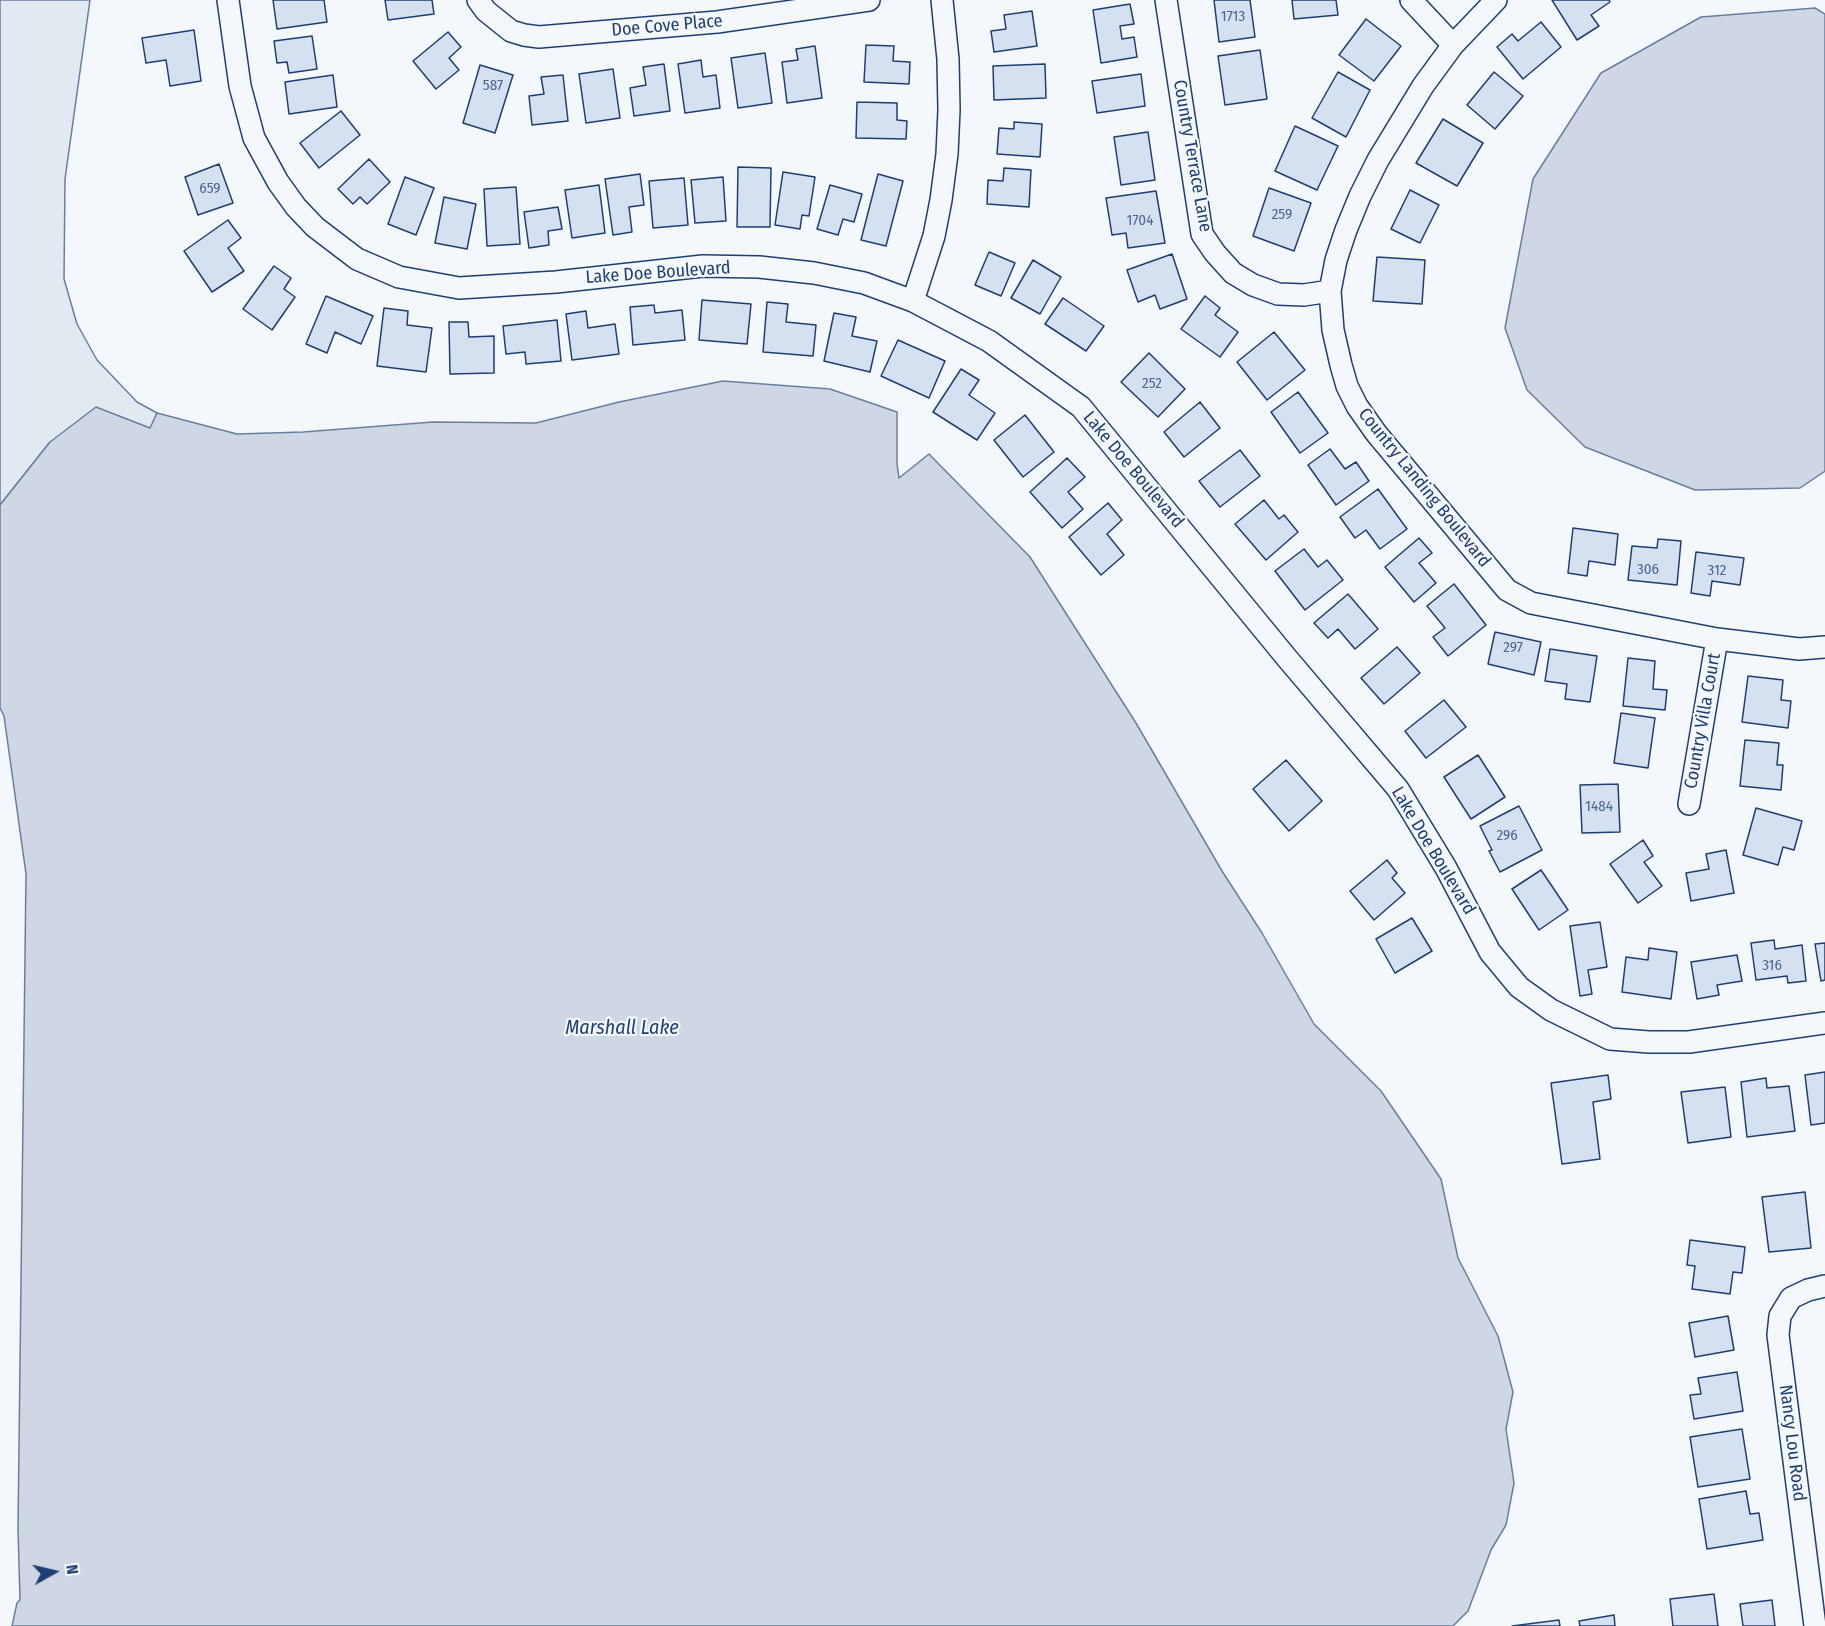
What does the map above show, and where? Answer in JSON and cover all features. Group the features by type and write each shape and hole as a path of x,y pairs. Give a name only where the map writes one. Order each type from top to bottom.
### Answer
{"street":[{"name":"Lake Doe Boulevard","path":"228,0 240,86 254,138 278,182 296,207 315,227 357,259 399,277 459,288 556,282 703,267 759,267 814,273 864,284 913,301 989,341 1081,407 1286,657 1398,789 1446,868 1490,951 1520,987 1551,1010 1610,1039 1689,1042 1825,1023"},
{"name":"Doe Cove Place","path":"478,0 486,11 511,31 539,36 717,22 869,0"},
{"path":"913,301 934,236 946,154 949,110 948,59 942,0"},
{"name":"Country Terrace Lane","path":"1166,0 1202,234 1233,273 1253,285 1278,294 1304,295 1330,291"},
{"path":"1411,0 1453,45"},
{"name":"Country Landing Boulevard","path":"1496,0 1453,45 1423,86 1377,160 1346,230 1336,260 1330,291 1333,330 1341,365 1347,386 1357,406 1376,433 1507,590 1531,603 1718,639 1798,649 1825,647"},
{"name":"Country Villa Court","path":"1689,804 1718,639"},
{"name":"Nancy Lou Road","path":"1815,1626 1778,1335 1780,1317 1791,1298 1808,1290 1825,1286"}],"shaded area":[{"path":"0,0 90,0 65,179 64,279 77,324 97,360 137,402 157,413 151,428 50,442 0,505"}],"water":[{"path":"1815,8 1825,14 1825,471 1800,488 1695,490 1585,447 1527,390 1505,328 1533,179 1601,73 1701,17"},
{"name":"Marshall Lake","path":"723,381 830,389 897,412 899,478 929,454 1030,557 1136,723 1314,1024 1381,1091 1441,1179 1458,1258 1498,1336 1513,1392 1506,1429 1514,1483 1506,1525 1491,1550 1468,1611 1453,1626 12,1626 17,1603 20,1600 18,1528 26,874 4,716 0,708 0,505 50,442 96,407 150,428 157,413 237,434 303,432 433,422 536,423 619,402"}],"building":[{"path":"273,0 324,0 327,22 277,29"},
{"path":"385,0 432,0 434,14 388,20"},
{"path":"1214,0 1250,0 1255,37 1219,42"},
{"path":"1292,0 1336,0 1338,15 1294,19"},
{"path":"1552,0 1609,0 1610,2 1591,15 1599,26 1577,40"},
{"path":"1130,4 1134,24 1120,26 1122,39 1134,37 1137,57 1101,63 1093,10"},
{"path":"1032,11 1037,46 994,52 991,31 1006,29 1004,15"},
{"path":"1366,19 1401,46 1374,81 1339,55"},
{"path":"1541,22 1561,47 1523,79 1497,47 1512,34 1518,41"},
{"path":"194,30 201,81 170,86 166,60 146,63 142,38"},
{"path":"448,32 461,47 449,58 459,70 436,89 413,61"},
{"path":"312,36 317,69 289,73 287,62 277,63 274,41"},
{"path":"866,45 894,46 893,61 910,62 909,84 864,82"},
{"path":"815,46 822,98 787,103 782,62 798,60 796,49"},
{"path":"1260,50 1267,99 1225,105 1218,56"},
{"path":"765,53 772,103 738,108 731,58"},
{"path":"701,60 703,77 716,75 720,108 685,113 678,64"},
{"path":"664,64 670,111 634,116 630,88 646,85 643,67"},
{"path":"1045,64 1046,98 994,100 993,66"},
{"path":"480,65 513,75 495,133 463,123"},
{"path":"613,69 620,118 586,123 579,74"},
{"path":"1338,72 1370,90 1346,137 1312,118"},
{"path":"1494,72 1523,96 1495,129 1467,105"},
{"path":"1141,74 1145,106 1097,113 1092,81"},
{"path":"333,75 337,107 289,114 285,82"},
{"path":"563,75 568,121 532,125 529,96 544,94 541,77"},
{"path":"857,102 897,103 897,120 907,121 906,139 856,138"},
{"path":"341,111 360,135 319,168 300,143"},
{"path":"1443,119 1483,143 1457,186 1416,163"},
{"path":"1014,122 1042,124 1040,157 997,154 999,128 1014,129"},
{"path":"1295,126 1338,146 1317,190 1275,171"},
{"path":"1148,132 1155,180 1121,185 1114,137"},
{"path":"369,159 390,182 367,204 360,197 353,204 338,189"},
{"path":"219,164 233,203 198,215 185,177"},
{"path":"738,167 771,168 770,227 737,227"},
{"path":"1004,168 1031,170 1029,207 987,204 988,180 1003,181"},
{"path":"783,172 815,177 809,216 802,215 800,229 775,225"},
{"path":"640,174 644,205 629,207 632,232 613,235 605,179"},
{"path":"878,174 903,181 886,246 861,240"},
{"path":"405,177 434,188 416,235 388,224"},
{"path":"723,177 726,221 695,223 691,180"},
{"path":"684,178 688,225 653,228 649,181"},
{"path":"599,185 605,233 572,238 565,190"},
{"path":"830,185 862,194 854,222 843,219 838,235 817,229"},
{"path":"516,187 520,244 487,246 484,189"},
{"path":"1269,188 1311,203 1294,251 1253,236"},
{"path":"1410,190 1439,205 1420,243 1391,229"},
{"path":"1156,191 1165,243 1128,248 1126,233 1112,235 1106,198"},
{"path":"444,197 476,204 467,249 435,243"},
{"path":"558,207 562,229 548,231 549,245 529,248 524,212"},
{"path":"228,220 241,238 228,248 244,271 212,292 184,251"},
{"path":"989,252 1015,263 1001,296 975,285"},
{"path":"1172,254 1187,299 1160,309 1155,295 1138,302 1127,270"},
{"path":"1377,257 1425,260 1422,304 1373,301"},
{"path":"1033,260 1061,277 1040,314 1011,298"},
{"path":"274,266 291,278 284,289 295,297 272,330 243,309"},
{"path":"326,296 373,316 361,344 335,332 327,353 306,344"},
{"path":"1205,296 1220,308 1215,315 1238,332 1220,357 1181,329"},
{"path":"1063,298 1104,326 1086,351 1045,324"},
{"path":"702,300 751,304 747,344 699,340"},
{"path":"767,302 788,304 786,322 816,325 813,356 763,352"},
{"path":"654,305 655,313 682,310 685,340 633,345 630,307"},
{"path":"384,308 408,311 407,325 432,328 426,372 377,366"},
{"path":"586,311 588,328 615,324 619,354 572,360 566,314"},
{"path":"834,313 856,317 852,336 877,341 870,372 824,361"},
{"path":"557,320 561,361 526,364 525,352 506,354 503,326"},
{"path":"449,322 468,322 469,337 494,336 494,373 450,374"},
{"path":"1274,332 1305,370 1267,400 1237,362"},
{"path":"898,340 945,361 929,398 881,376"},
{"path":"1149,353 1185,389 1158,417 1121,382"},
{"path":"961,369 979,380 969,395 995,413 977,440 933,412"},
{"path":"1298,392 1328,433 1300,453 1271,412"},
{"path":"1200,402 1220,428 1184,457 1164,432"},
{"path":"1025,415 1054,452 1023,477 994,440"},
{"path":"1330,449 1345,469 1356,462 1369,481 1336,505 1308,465"},
{"path":"1240,450 1260,476 1220,507 1199,481"},
{"path":"1067,458 1085,477 1068,492 1083,509 1062,528 1030,492"},
{"path":"1378,489 1407,529 1380,549 1366,530 1355,538 1340,517"},
{"path":"1264,500 1279,519 1284,515 1298,532 1266,560 1235,524"},
{"path":"1108,503 1122,520 1107,534 1124,555 1101,575 1069,537"},
{"path":"1573,528 1618,534 1615,565 1589,561 1587,576 1568,573"},
{"path":"1419,538 1432,553 1419,563 1436,583 1414,602 1385,567"},
{"path":"1658,539 1681,541 1677,585 1628,580 1632,546 1657,548"},
{"path":"1304,549 1318,567 1327,560 1343,580 1305,610 1275,571"},
{"path":"1696,552 1744,558 1740,585 1712,581 1710,596 1691,593"},
{"path":"1454,584 1486,625 1448,656 1433,637 1445,628 1427,606"},
{"path":"1348,594 1378,629 1355,649 1338,629 1328,638 1314,623"},
{"path":"1495,632 1541,642 1534,675 1488,664"},
{"path":"1397,647 1420,673 1384,704 1361,678"},
{"path":"1550,649 1597,656 1590,702 1565,699 1567,684 1545,681"},
{"path":"1628,658 1655,661 1653,689 1667,690 1665,710 1623,706"},
{"path":"1748,676 1783,680 1781,700 1791,701 1788,728 1742,722"},
{"path":"1444,700 1466,727 1426,758 1405,731"},
{"path":"1621,713 1655,718 1648,768 1614,763"},
{"path":"1745,740 1779,743 1777,765 1783,765 1781,790 1740,786"},
{"path":"1478,755 1505,797 1471,819 1444,777"},
{"path":"1286,760 1322,801 1289,831 1253,789"},
{"path":"1618,784 1620,832 1582,833 1580,785"},
{"path":"1519,806 1542,850 1500,872 1480,826"},
{"path":"1756,808 1802,821 1794,850 1783,847 1778,865 1743,855"},
{"path":"1643,840 1653,856 1644,862 1662,886 1638,903 1610,864"},
{"path":"1726,850 1734,893 1691,901 1686,873 1709,869 1706,854"},
{"path":"1387,860 1397,873 1392,878 1405,893 1374,920 1350,891"},
{"path":"1541,870 1568,910 1539,930 1512,889"},
{"path":"1412,918 1432,951 1395,973 1376,939"},
{"path":"1600,922 1607,967 1588,970 1592,994 1580,996 1570,926"},
{"path":"1774,940 1775,949 1802,945 1806,981 1788,983 1787,976 1756,980 1751,943"},
{"path":"1825,943 1825,980 1821,981 1815,944"},
{"path":"1649,948 1677,952 1671,999 1622,992 1626,957 1648,960"},
{"path":"1737,955 1742,981 1717,985 1719,995 1697,999 1691,962"},
{"path":"1825,1072 1825,1123 1811,1125 1805,1075"},
{"path":"1608,1075 1611,1099 1593,1102 1600,1159 1562,1164 1551,1083"},
{"path":"1766,1078 1767,1088 1789,1086 1795,1131 1747,1137 1741,1082"},
{"path":"1725,1087 1731,1137 1688,1143 1681,1092"},
{"path":"1805,1192 1811,1248 1769,1252 1762,1197"},
{"path":"1690,1240 1745,1247 1742,1273 1733,1272 1730,1294 1692,1289 1695,1266 1687,1265"},
{"path":"1728,1316 1734,1350 1695,1357 1689,1323"},
{"path":"1737,1372 1743,1411 1694,1419 1690,1395 1701,1394 1698,1378"},
{"path":"1742,1429 1750,1479 1698,1487 1690,1437"},
{"path":"1746,1491 1750,1514 1759,1513 1763,1540 1707,1549 1699,1499"},
{"path":"1714,1594 1718,1626 1673,1626 1670,1599"},
{"path":"1772,1600 1775,1626 1743,1626 1740,1604"},
{"path":"1614,1615 1615,1626 1580,1626 1579,1621"},
{"path":"1559,1620 1560,1626 1512,1626"}]}
